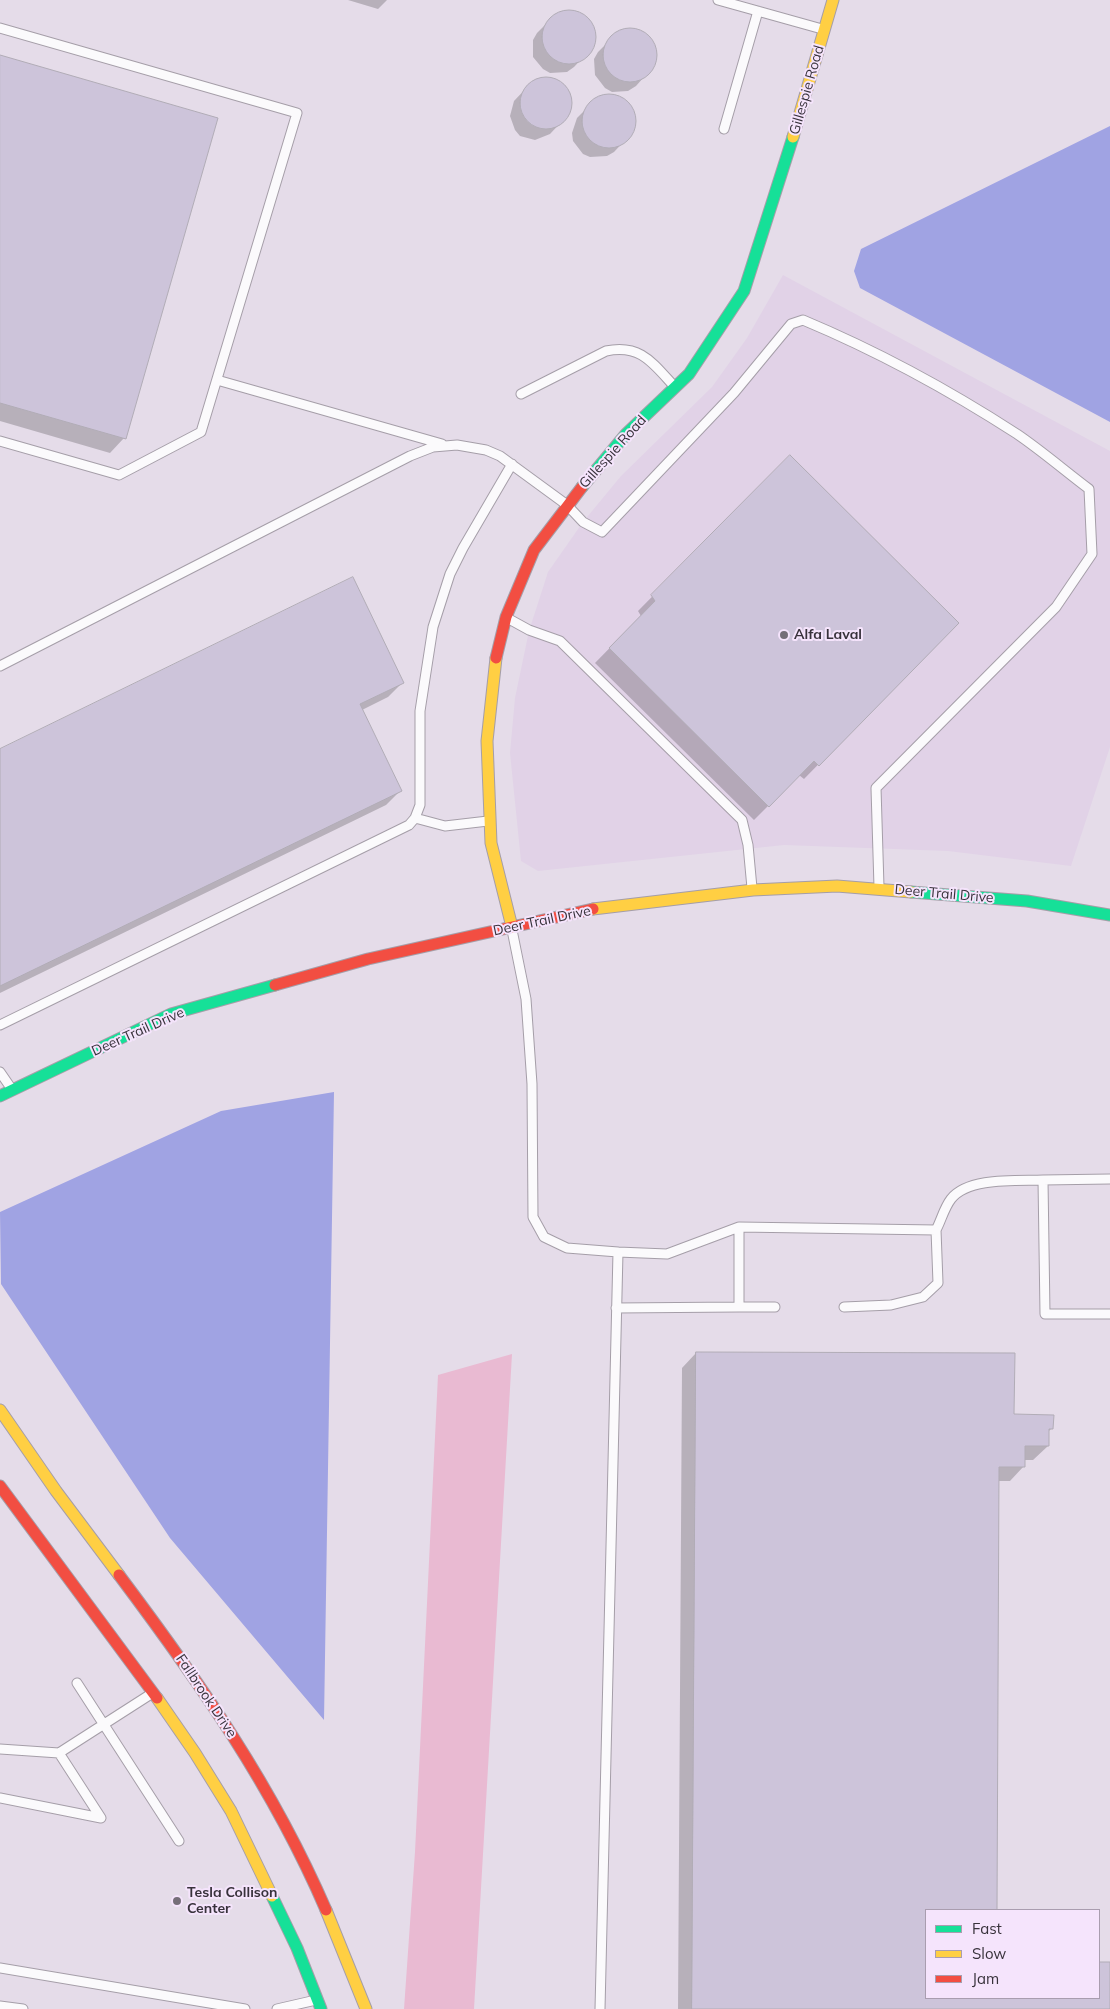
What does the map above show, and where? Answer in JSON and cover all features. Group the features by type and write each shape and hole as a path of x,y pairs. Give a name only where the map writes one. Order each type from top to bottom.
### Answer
{"street":[{"name":"Gillespie Road","path":"512,927 491,843 487,741 494,668 506,617 534,550 567,505 626,434 689,374 744,291 779,186 833,0"},
{"name":"Deer Trail Drive","path":"0,1096 171,1014 368,959 593,909 753,890 837,886 1027,901 1110,915"},
{"name":"Fallbrook Drive","path":"0,1410 84,1535 153,1620 230,1730 268,1791 305,1876 336,1932 366,2009"},
{"path":"0,1486 57,1556 195,1753 231,1812 275,1891 319,2004"}],"lane":[{"path":"718,0 825,30"},
{"path":"724,128 758,11"},
{"path":"0,28 297,113 201,432 119,475 0,441"},
{"path":"0,666 410,456 433,447 457,444 486,450 500,456 567,505 583,522 602,532 734,393 791,324 802,320 844,337 920,377 1018,435 1090,489 1092,554 1056,607 876,788 879,889"},
{"path":"521,394 606,351 617,349 628,349 644,355 674,388"},
{"path":"217,380 447,446"},
{"path":"0,1025 409,825 415,818 420,805 420,711 433,627 450,574 512,464"},
{"path":"506,617 529,630 560,641 742,820 748,845 753,890"},
{"path":"415,818 445,826 490,821"},
{"path":"512,927 526,1000 532,1084 533,1217 544,1237 567,1248 667,1254 739,1227 936,1230"},
{"path":"0,1072 12,1090"},
{"path":"844,1307 891,1305 923,1297 938,1283 936,1230 951,1199 964,1188 984,1183 1110,1179"},
{"path":"1043,1180 1045,1314 1110,1314"},
{"path":"739,1227 739,1307"},
{"path":"600,2009 618,1252"},
{"path":"616,1308 776,1307"},
{"path":"77,1683 179,1840"},
{"path":"0,1749 59,1753 153,1692"},
{"path":"0,1798 100,1818 59,1753"},
{"path":"0,1968 245,2009"},
{"path":"277,2009 319,2004"},
{"path":"0,2006 23,2009"}],"shaded area":[{"path":"783,275 1110,451 1110,747 1071,866 948,851 784,845 538,871 521,861 510,753 515,698 529,631 548,572 583,522 621,476 712,387 747,338"},
{"path":"512,1354 474,2009 404,2009 415,1852 438,1375"}],"water":[{"path":"1110,126 1110,422 860,288 854,271 861,249"},
{"path":"334,1092 324,1720 170,1538 1,1284 0,1212 221,1111"}],"building":[{"path":"569,10 579,12 588,18 594,27 596,37 594,47 588,56 579,62 569,64 559,62 550,56 544,47 542,37 544,27 550,18 559,12"},
{"path":"630,28 640,30 649,36 655,45 657,55 655,65 649,74 640,80 630,82 620,80 611,74 605,65 603,55 605,45 611,36 620,30"},
{"path":"0,55 218,118 126,439 0,403"},
{"path":"546,77 560,81 568,89 572,103 568,117 560,125 546,129 532,125 524,117 520,103 524,89 532,81"},
{"path":"609,94 619,96 628,102 634,111 636,121 634,131 628,140 619,146 609,148 599,146 590,140 584,131 582,121 584,111 590,102 599,96"},
{"name":"Alfa Laval","path":"790,455 959,623 819,766 814,761 769,807 609,648 655,601 651,595"},
{"path":"353,577 404,683 360,704 402,791 0,986 0,749"},
{"path":"696,1352 1015,1353 1014,1414 1054,1415 1053,1429 1049,1429 1049,1446 1025,1446 1025,1467 999,1467 997,1909 925,1909 925,1999 1100,1999 1100,1962 1110,1962 1110,2009 692,2009"}],"traffic: fast":[{"path":"582,487 626,434 689,374 744,291 793,137"},
{"path":"911,892 1027,901 1110,915"},
{"path":"0,1096 171,1014 275,985"},
{"path":"272,1896 297,1948 321,2009"}],"traffic: slow":[{"path":"793,137 833,0"},
{"path":"496,658 487,741 491,843 512,927"},
{"path":"593,909 753,890 837,886 911,892"},
{"path":"0,1410 56,1491 119,1575"},
{"path":"157,1698 195,1753 231,1811 272,1896"},
{"path":"326,1910 366,2009"}],"traffic: jam":[{"path":"496,658 506,617 534,550 582,487"},
{"path":"275,985 368,959 593,909"},
{"path":"0,1486 157,1698"},
{"path":"119,1575 178,1655 233,1736 282,1820 326,1910"}],"place":[{"name":"Alfa Laval","path":"784,635"},
{"name":"Tesla Collison Center","path":"177,1901"}]}
